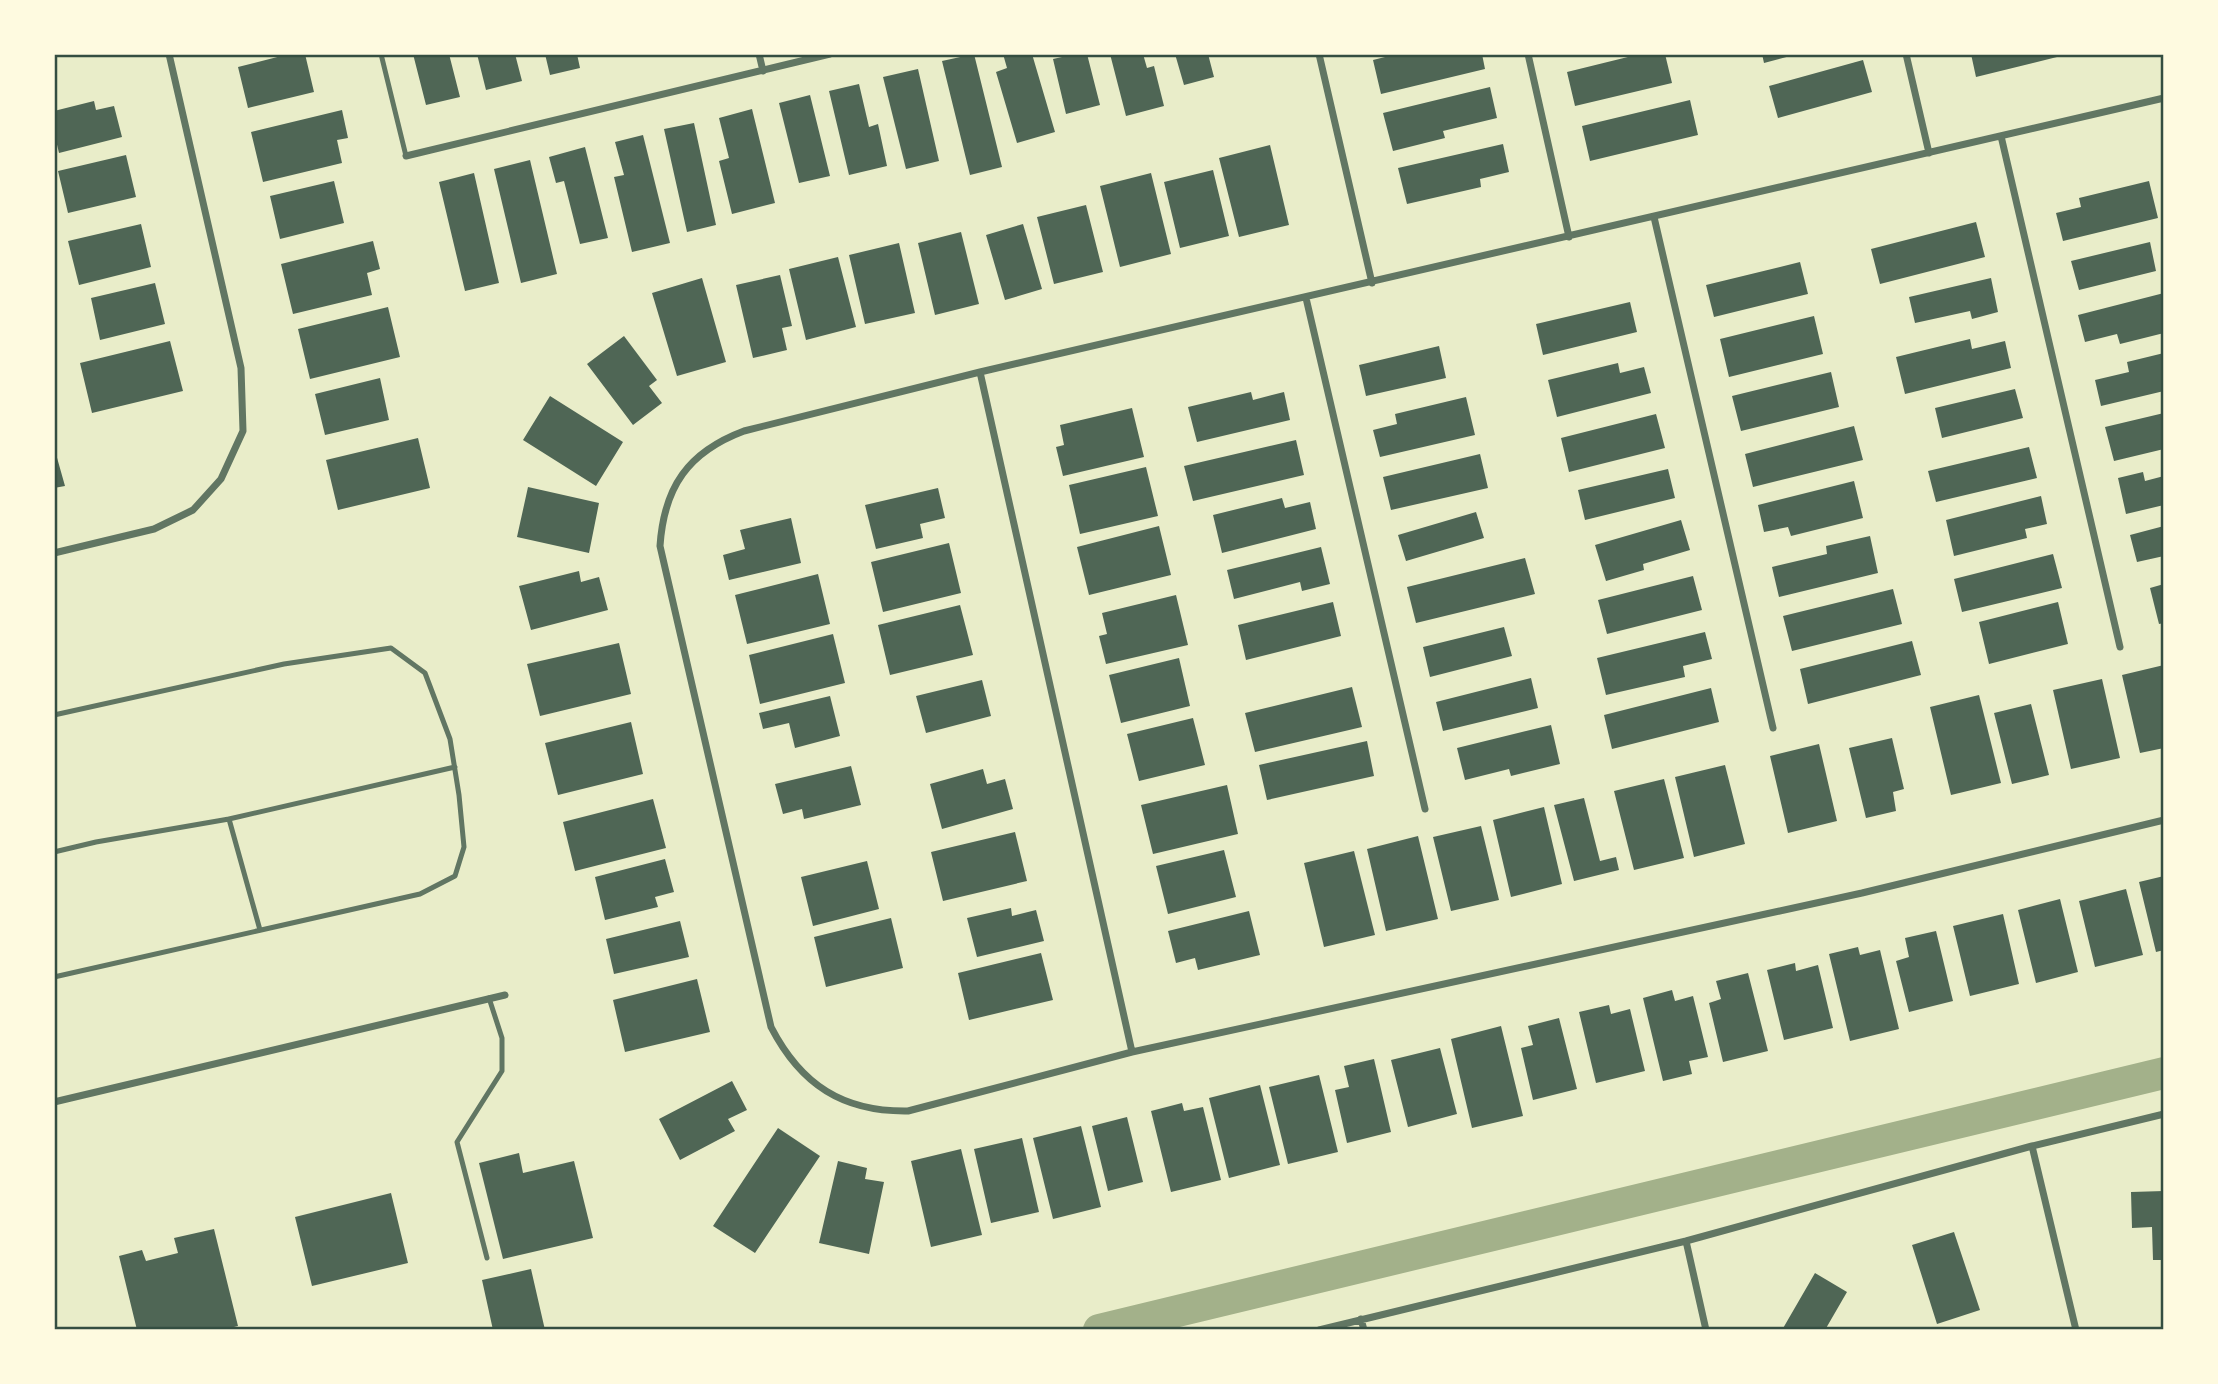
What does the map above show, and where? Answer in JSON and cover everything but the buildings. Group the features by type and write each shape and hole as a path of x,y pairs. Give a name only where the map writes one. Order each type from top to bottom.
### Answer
{"street":[{"path":"54,553 154,529 193,510 221,479 243,431 241,368 169,54"},
{"path":"759,54 763,71"},
{"path":"406,156 830,54"},
{"path":"1319,54 1372,283"},
{"path":"1528,54 1569,237"},
{"path":"1906,54 1929,153"},
{"path":"2164,99 981,372 744,431 709,447 694,460 672,491 665,508 660,546 771,1027 793,1063 808,1079 845,1101 887,1111 908,1111 1132,1052 1862,893 2164,820"},
{"path":"2001,136 2120,647"},
{"path":"1654,217 1773,728"},
{"path":"1306,298 1425,809"},
{"path":"981,372 1132,1052"},
{"path":"54,1102 505,995"},
{"path":"1319,1330 1686,1241 2032,1146 2164,1114"},
{"path":"2032,1146 2076,1330"},
{"path":"1686,1241 1706,1330"},
{"path":"1361,1319 1364,1330"}],"lane":[{"path":"380,54 406,156"},
{"path":"54,715 284,664 391,648 425,673 450,739 464,846 455,876 420,894 54,977"},
{"path":"54,852 229,819 455,767"},
{"path":"229,819 260,930"},
{"path":"487,1258 457,1142 502,1071 502,1038 489,998"}],"waterway":[{"path":"1099,1330 2164,1073"}]}
